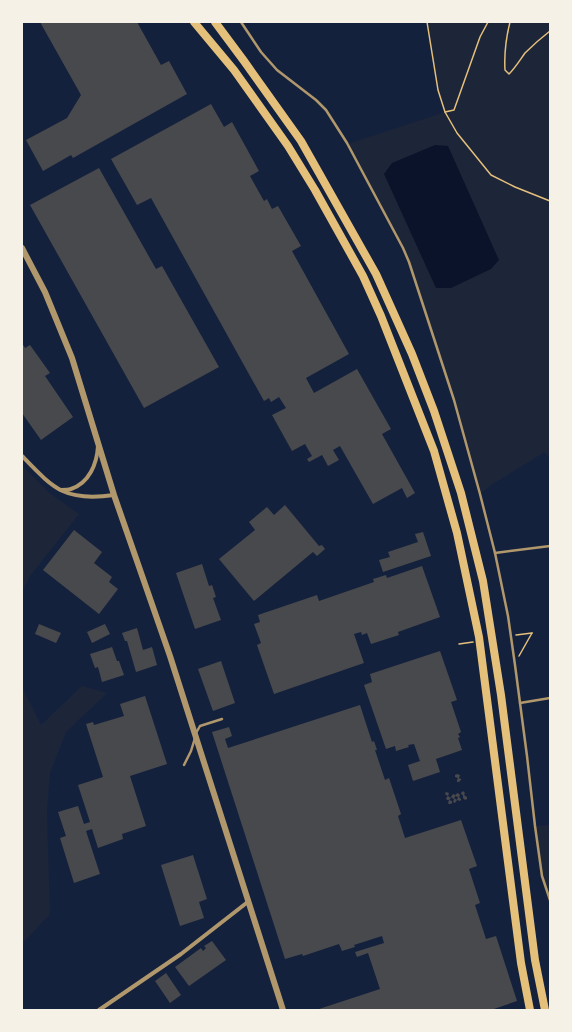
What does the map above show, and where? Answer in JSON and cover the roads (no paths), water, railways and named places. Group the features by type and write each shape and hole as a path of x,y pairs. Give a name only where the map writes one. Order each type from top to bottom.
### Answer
{"highway":[{"path":"194,22 234,70 288,146 315,190 362,276 381,316 434,451 457,533 478,637 520,955 530,1010"},
{"path":"215,22 244,60 301,141 376,274 412,354 434,410 461,493 482,581 501,695 535,960 545,1010"}],"street":[{"path":"22,248 45,292 65,339 114,495 170,656 283,1010"},
{"path":"61,490 71,489 78,486 90,474 95,462 98,444"},
{"path":"22,456 51,484 71,495 93,498 114,495"},
{"path":"100,1010 181,954 249,901"}],"lane":[{"path":"241,22 261,52 277,70 316,100 326,110 347,143 403,248 438,348 454,400 495,553 508,616 514,656 542,876 550,900"},
{"path":"495,553 550,546"},
{"path":"520,703 550,698"},
{"path":"184,765 200,726 222,719"}]}
